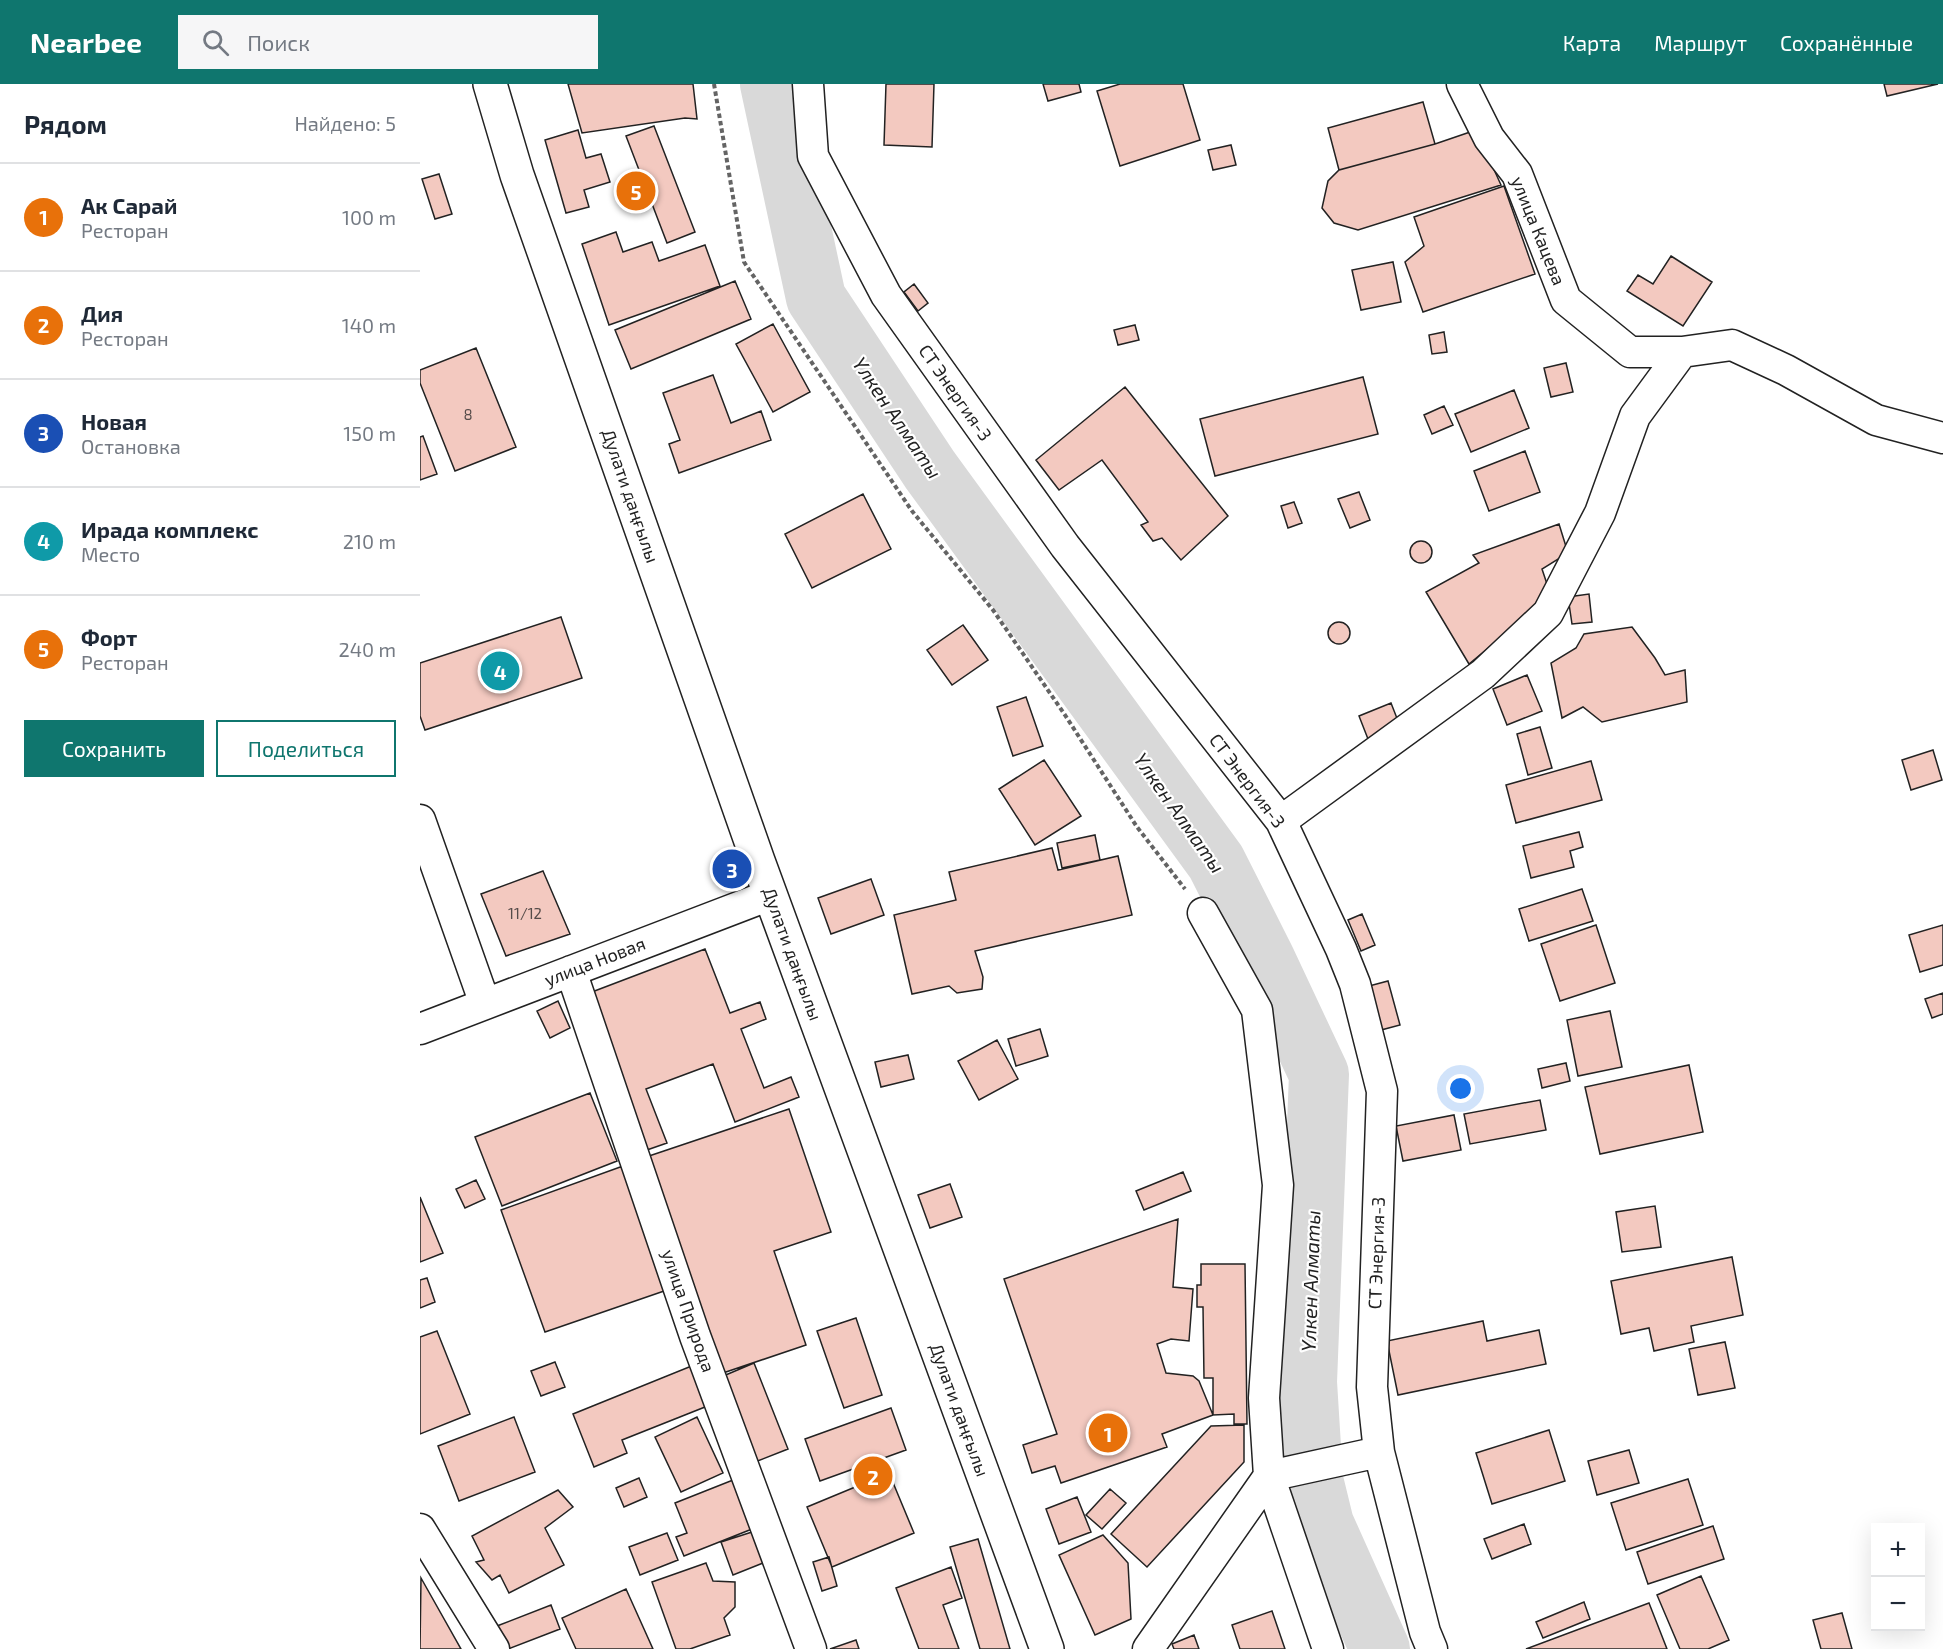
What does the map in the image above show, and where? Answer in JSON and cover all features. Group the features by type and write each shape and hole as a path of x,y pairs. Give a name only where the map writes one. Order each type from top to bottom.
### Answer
{"main road":[{"name":"Дулати даңғылы","path":"490,84 521,186 770,895 1047,1649"}],"street":[{"name":"СТ Энергия-3","path":"808,84 813,156 886,295 1065,546 1281,821 1355,984 1383,1091 1372,1386 1367,1454 1432,1649"},
{"name":"улица Кацева","path":"1462,84 1489,138 1516,174 1566,300 1630,352 1682,352 1732,345 1786,370 1876,420 1943,438"},
{"path":"1281,821 1483,674 1548,613 1600,513 1635,416 1682,352"},
{"path":"420,820 485,1004"},
{"name":"улица Новая","path":"420,1029 770,895"},
{"path":"1203,913 1257,1010 1278,1185 1264,1398 1328,1649"},
{"name":"улица Природа","path":"572,971 695,1336 811,1649"},
{"path":"1148,1649 1282,1473 1367,1454"},
{"path":"420,1529 494,1649"}],"path":[{"path":"714,84 744,262 912,511 993,610 1065,715 1137,827 1203,913"}],"building":[{"path":"568,84 693,84 697,119 685,118 582,133"},
{"path":"886,84 934,84 932,147 884,145"},
{"path":"1043,84 1079,84 1081,92 1048,101"},
{"path":"1120,84 1183,84 1200,140 1120,166 1097,91"},
{"path":"1884,84 1938,84 1887,96"},
{"path":"1423,102 1435,144 1339,170 1328,128"},
{"path":"654,126 695,232 667,243 626,136"},
{"path":"578,130 586,158 601,154 610,182 584,190 589,207 566,213 545,140"},
{"path":"1476,130 1501,185 1358,230 1334,223 1322,208 1328,181 1339,170 1435,144"},
{"path":"1231,145 1236,165 1213,170 1208,150"},
{"path":"439,174 452,214 435,219 422,179"},
{"path":"1504,186 1535,274 1423,312 1405,262 1424,246 1414,217"},
{"path":"616,232 623,252 652,242 659,261 705,245 720,286 609,325 582,244"},
{"path":"1671,256 1712,282 1683,326 1627,291 1638,275 1653,284"},
{"path":"1393,262 1401,302 1361,310 1352,270"},
{"path":"735,281 751,319 631,369 615,330"},
{"path":"914,284 928,303 918,311 904,292"},
{"path":"773,324 810,392 773,412 736,344"},
{"path":"1135,325 1139,340 1118,345 1114,330"},
{"path":"1444,332 1447,352 1432,354 1429,335"},
{"path":"476,348 516,447 455,471 420,383 420,370"},
{"path":"1566,363 1573,392 1551,397 1544,368"},
{"path":"713,375 731,423 761,411 771,440 679,473 669,444 680,440 663,393"},
{"path":"1363,377 1378,434 1215,476 1200,419"},
{"path":"1125,387 1228,516 1181,560 1162,538 1153,541 1141,525 1148,522 1102,460 1059,490 1036,460"},
{"path":"1514,390 1529,428 1471,452 1455,414"},
{"path":"1444,406 1453,425 1432,434 1424,415"},
{"path":"423,436 437,474 420,480 420,437"},
{"path":"1525,451 1540,492 1489,511 1474,471"},
{"path":"1359,492 1370,520 1350,528 1338,499"},
{"path":"863,494 891,549 812,588 785,534"},
{"path":"1294,502 1302,523 1288,528 1281,506"},
{"path":"1559,524 1568,553 1542,569 1551,596 1469,664 1426,592 1479,563 1473,555"},
{"path":"1421,541 1429,544 1432,552 1429,560 1421,563 1413,560 1410,552 1413,544"},
{"path":"1589,594 1592,622 1572,624 1568,597"},
{"path":"561,617 582,678 425,730 420,716 420,663"},
{"path":"1339,622 1347,625 1350,633 1347,641 1339,644 1331,641 1328,633 1331,625"},
{"path":"963,625 988,660 952,685 927,650"},
{"path":"1632,627 1665,675 1685,670 1687,702 1602,722 1583,707 1562,718 1551,663 1576,648 1584,634"},
{"path":"1527,675 1542,711 1507,725 1493,689"},
{"path":"1026,697 1043,746 1013,756 997,707"},
{"path":"1391,703 1400,726 1368,739 1359,716"},
{"path":"1540,727 1552,768 1528,775 1517,734"},
{"path":"1933,750 1942,780 1911,790 1902,760"},
{"path":"1044,760 1081,816 1035,845 999,789"},
{"path":"1591,761 1602,800 1516,823 1506,785"},
{"path":"1579,832 1583,847 1570,851 1574,867 1531,878 1523,846"},
{"path":"1095,835 1100,860 1062,868 1057,843"},
{"path":"1052,848 1058,870 1118,856 1132,915 975,951 983,977 982,989 957,993 949,986 912,994 894,915 956,900 949,872"},
{"path":"543,871 570,934 506,956 481,894"},
{"path":"871,879 884,915 831,934 818,898"},
{"path":"1582,889 1593,921 1529,941 1519,909"},
{"path":"1362,914 1375,945 1361,951 1348,920"},
{"path":"1596,925 1615,983 1560,1001 1541,944"},
{"path":"1943,925 1943,965 1920,972 1909,935"},
{"path":"705,949 730,1013 760,1002 766,1019 741,1029 764,1088 791,1077 799,1097 735,1122 713,1064 646,1089 667,1143 644,1151 584,995"},
{"path":"1388,981 1400,1025 1381,1030 1369,986"},
{"path":"1943,993 1943,1014 1932,1018 1925,999"},
{"path":"558,1001 570,1028 550,1038 537,1011"},
{"path":"1610,1011 1622,1067 1578,1076 1567,1020"},
{"path":"1040,1029 1048,1056 1016,1066 1008,1039"},
{"path":"997,1040 1018,1079 979,1100 958,1061"},
{"path":"908,1055 914,1079 881,1087 875,1062"},
{"path":"1566,1063 1570,1081 1542,1088 1538,1069"},
{"path":"1689,1065 1703,1132 1600,1154 1585,1087"},
{"path":"590,1093 617,1161 502,1206 475,1137"},
{"path":"1540,1100 1546,1130 1470,1144 1464,1114"},
{"path":"789,1109 831,1232 774,1251 806,1345 720,1374 646,1157"},
{"path":"1454,1115 1461,1150 1403,1161 1396,1126"},
{"path":"623,1166 667,1290 545,1332 501,1210"},
{"path":"1183,1172 1191,1191 1144,1210 1136,1191"},
{"path":"476,1180 485,1199 465,1208 456,1189"},
{"path":"950,1184 962,1217 930,1228 918,1195"},
{"path":"420,1197 443,1253 420,1262"},
{"path":"1655,1206 1661,1247 1622,1252 1616,1212"},
{"path":"1178,1219 1173,1287 1193,1289 1189,1341 1171,1339 1157,1344 1166,1373 1193,1376 1199,1381 1213,1415 1162,1434 1167,1447 1061,1483 1055,1466 1032,1473 1023,1445 1057,1434 1004,1279"},
{"path":"1732,1257 1743,1315 1691,1326 1694,1342 1654,1351 1649,1328 1621,1334 1611,1281"},
{"path":"1201,1264 1245,1264 1247,1424 1234,1424 1234,1414 1213,1415 1213,1378 1204,1378 1203,1307 1197,1307 1197,1285 1201,1285"},
{"path":"427,1278 435,1302 420,1308 420,1280"},
{"path":"856,1318 882,1395 844,1408 817,1331"},
{"path":"1483,1321 1487,1341 1539,1330 1546,1364 1398,1395 1387,1341"},
{"path":"437,1331 470,1414 420,1434 420,1337"},
{"path":"1725,1342 1735,1388 1698,1395 1689,1349"},
{"path":"555,1362 565,1387 541,1396 531,1371"},
{"path":"754,1363 788,1449 755,1462 721,1377"},
{"path":"694,1365 710,1405 622,1440 627,1453 594,1467 573,1414"},
{"path":"891,1408 906,1450 820,1481 805,1439"},
{"path":"514,1417 535,1472 459,1501 438,1446"},
{"path":"697,1417 723,1473 681,1492 655,1437"},
{"path":"1244,1425 1244,1462 1147,1567 1111,1534 1211,1426"},
{"path":"1549,1430 1565,1481 1492,1504 1476,1453"},
{"path":"1629,1450 1639,1483 1597,1495 1588,1461"},
{"path":"889,1473 914,1533 832,1567 807,1507"},
{"path":"639,1478 647,1497 624,1507 616,1488"},
{"path":"1688,1479 1703,1525 1626,1550 1611,1503"},
{"path":"733,1480 752,1529 684,1556 676,1537 687,1533 675,1503"},
{"path":"1110,1489 1126,1503 1102,1529 1086,1515"},
{"path":"558,1490 573,1507 545,1528 564,1565 509,1593 500,1575 492,1580 476,1562 484,1560 472,1536"},
{"path":"1077,1497 1091,1532 1059,1544 1046,1509"},
{"path":"1524,1524 1531,1544 1492,1559 1484,1539"},
{"path":"1713,1526 1724,1559 1648,1584 1637,1552"},
{"path":"752,1532 763,1563 733,1575 721,1542"},
{"path":"667,1533 678,1560 640,1575 629,1547"},
{"path":"1103,1535 1128,1563 1131,1619 1095,1635 1059,1555"},
{"path":"978,1539 1010,1649 980,1649 950,1547"},
{"path":"829,1557 837,1586 822,1591 813,1562"},
{"path":"706,1563 713,1581 735,1582 735,1607 724,1618 730,1635 690,1649 676,1649 652,1582"},
{"path":"951,1567 962,1598 943,1605 959,1649 919,1649 896,1588"},
{"path":"1701,1576 1729,1640 1708,1649 1680,1649 1657,1595"},
{"path":"421,1578 461,1649 420,1649"},
{"path":"626,1589 653,1649 576,1649 562,1618"},
{"path":"1584,1602 1590,1619 1543,1638 1536,1622"},
{"path":"1649,1603 1667,1649 1526,1649"},
{"path":"551,1605 560,1629 508,1649 497,1626"},
{"path":"1272,1611 1285,1649 1240,1649 1232,1625"},
{"path":"1842,1613 1852,1649 1821,1649 1813,1620"},
{"path":"1194,1635 1199,1649 1174,1649 1172,1644"},
{"path":"856,1640 859,1649 830,1649"}],"waterway":[{"name":"Үлкен Алматы","path":"770,84 816,298 930,470 1216,862 1319,1074 1307,1382 1313,1479 1324,1524 1380,1649"}],"place":[{"name":"Форт","path":"636,191"},
{"name":"Ирада комплекс","path":"500,671"},
{"name":"Новая","path":"732,869"},
{"name":"Ак Сарай","path":"1108,1433"},
{"name":"Дия","path":"873,1476"}]}
